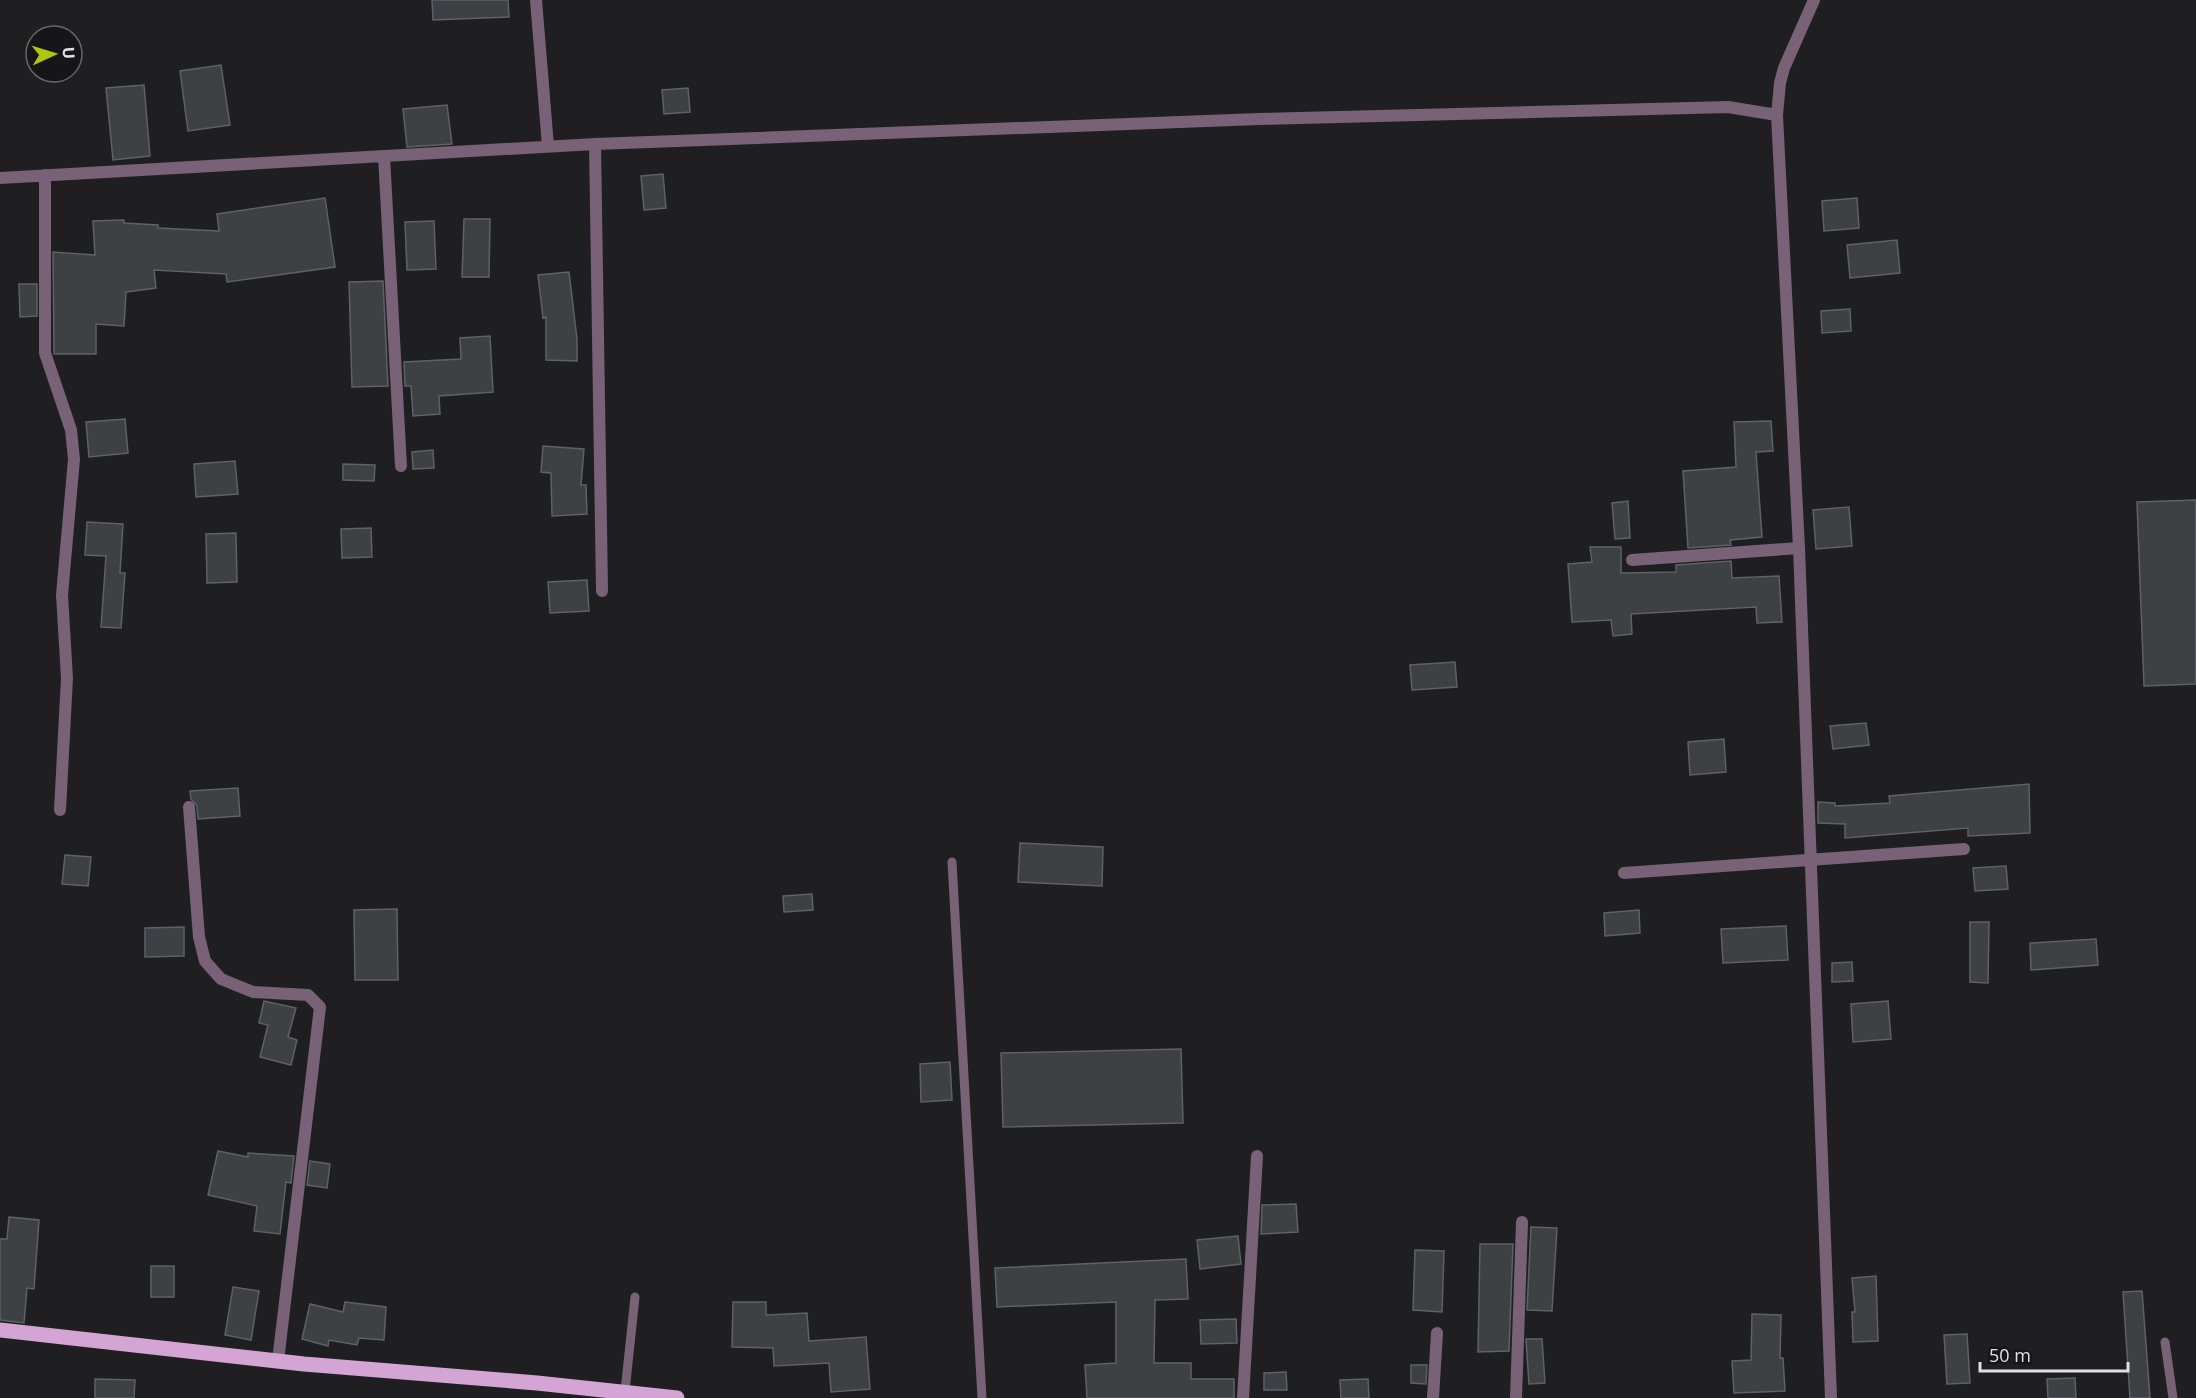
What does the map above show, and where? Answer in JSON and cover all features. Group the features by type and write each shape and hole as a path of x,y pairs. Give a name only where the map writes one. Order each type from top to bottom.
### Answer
{"main road":[{"path":"0,1330 278,1361 677,1398"}],"street":[{"path":"536,0 548,146"},
{"path":"1814,0 1784,68 1777,114 1799,548 1831,1398"},
{"path":"0,178 548,146 1294,118 1728,107 1777,114"},
{"path":"595,144 602,591"},
{"path":"384,156 401,466"},
{"path":"45,176 44,346 70,430 74,459 62,585 67,678 60,810"},
{"path":"1632,560 1799,548"},
{"path":"189,807 199,937 205,961 221,979 253,992 308,995 320,1008 278,1361"},
{"path":"1624,873 1965,849"},
{"path":"1243,1398 1257,1156"},
{"path":"1516,1398 1522,1222"},
{"path":"1433,1398 1437,1333"}],"lane":[{"path":"952,862 982,1398"},
{"path":"625,1392 634,1297"},
{"path":"2165,1342 2173,1398"}],"building":[{"path":"432,0 508,0 509,17 433,20"},
{"path":"221,65 230,125 188,131 180,71"},
{"path":"144,85 150,156 113,160 106,88"},
{"path":"688,88 690,112 664,114 662,90"},
{"path":"447,105 452,144 407,147 403,109"},
{"path":"663,174 666,208 644,210 641,176"},
{"path":"325,198 335,267 227,282 226,274 154,270 156,288 126,292 124,326 96,324 96,354 54,354 53,252 95,255 93,221 124,220 124,223 158,225 158,228 219,231 217,214"},
{"path":"1857,198 1859,228 1824,231 1822,201"},
{"path":"464,219 490,219 489,277 462,277"},
{"path":"434,221 436,269 407,270 405,222"},
{"path":"1897,240 1900,273 1850,278 1847,245"},
{"path":"569,272 577,339 577,361 546,360 546,317 543,318 538,275"},
{"path":"383,281 388,386 352,387 349,282"},
{"path":"19,284 37,284 37,316 20,317"},
{"path":"1850,309 1851,331 1822,333 1821,311"},
{"path":"490,336 493,392 439,396 440,414 413,416 411,386 405,386 404,362 461,359 460,338"},
{"path":"125,419 128,453 89,457 86,422"},
{"path":"1771,421 1773,451 1756,452 1762,537 1730,540 1731,545 1688,548 1683,471 1736,467 1734,422"},
{"path":"543,446 584,449 581,485 586,485 587,514 552,516 551,473 541,472"},
{"path":"433,450 434,468 413,469 412,452"},
{"path":"235,461 238,494 196,497 194,464"},
{"path":"343,464 375,465 374,481 343,480"},
{"path":"2196,500 2196,684 2144,686 2137,502"},
{"path":"1628,501 1630,538 1615,539 1612,503"},
{"path":"1849,507 1852,546 1816,549 1813,510"},
{"path":"87,522 123,524 120,573 125,573 121,628 101,627 106,556 85,555"},
{"path":"371,528 372,557 342,558 341,529"},
{"path":"236,533 237,582 207,583 206,534"},
{"path":"1590,547 1621,547 1621,573 1676,572 1676,565 1731,561 1732,578 1779,576 1782,622 1757,623 1756,607 1631,614 1632,634 1613,636 1611,620 1572,622 1568,564 1592,562"},
{"path":"587,580 589,611 550,613 548,582"},
{"path":"1455,662 1457,687 1412,690 1410,665"},
{"path":"1866,723 1869,745 1833,749 1830,726"},
{"path":"1724,739 1726,772 1690,775 1688,742"},
{"path":"2029,784 2030,833 1968,836 1968,828 1845,838 1845,824 1818,823 1818,802 1835,803 1835,806 1890,803 1889,796"},
{"path":"238,788 240,816 198,819 197,806 191,799 190,791"},
{"path":"1020,843 1103,847 1102,886 1018,882"},
{"path":"65,855 91,857 88,886 62,884"},
{"path":"2006,866 2008,889 1975,891 1973,868"},
{"path":"812,894 813,910 784,912 783,896"},
{"path":"397,909 398,980 355,980 354,910"},
{"path":"1639,910 1640,933 1605,936 1604,913"},
{"path":"1970,922 1989,922 1988,983 1970,982"},
{"path":"1786,926 1788,960 1723,963 1721,929"},
{"path":"184,927 184,956 145,957 145,928"},
{"path":"2096,939 2098,965 2031,970 2030,943"},
{"path":"1852,962 1853,981 1832,982 1832,963"},
{"path":"264,1001 296,1008 288,1037 297,1040 291,1065 260,1057 268,1025 259,1023"},
{"path":"1888,1001 1891,1039 1853,1042 1851,1004"},
{"path":"1181,1049 1183,1123 1003,1127 1001,1053"},
{"path":"950,1062 952,1100 921,1102 920,1064"},
{"path":"218,1151 248,1157 248,1153 294,1156 291,1183 286,1182 280,1234 254,1231 257,1206 208,1195"},
{"path":"310,1161 330,1164 327,1188 307,1185"},
{"path":"1296,1204 1298,1232 1261,1234 1262,1205"},
{"path":"9,1217 39,1220 34,1289 27,1288 24,1323 0,1320 0,1239 7,1239"},
{"path":"1531,1227 1557,1228 1552,1311 1527,1310"},
{"path":"1238,1236 1241,1264 1200,1269 1197,1240"},
{"path":"1480,1244 1513,1244 1509,1351 1478,1352"},
{"path":"1415,1250 1444,1251 1442,1312 1413,1310"},
{"path":"1186,1259 1188,1299 1155,1300 1154,1363 1191,1363 1191,1379 1234,1379 1234,1398 1087,1398 1085,1365 1116,1363 1116,1302 997,1307 995,1268"},
{"path":"151,1266 174,1266 174,1297 151,1297"},
{"path":"1876,1276 1878,1341 1853,1342 1852,1312 1855,1312 1852,1278"},
{"path":"233,1287 259,1291 251,1340 225,1335"},
{"path":"2142,1291 2150,1398 2130,1398 2123,1292"},
{"path":"345,1302 386,1307 384,1340 359,1338 357,1345 329,1340 328,1346 302,1339 310,1304 343,1312"},
{"path":"733,1302 766,1302 766,1315 807,1313 809,1341 866,1337 870,1389 831,1392 829,1363 774,1366 773,1348 732,1347"},
{"path":"1752,1314 1781,1315 1780,1358 1783,1358 1785,1391 1734,1393 1732,1361 1751,1360"},
{"path":"1236,1319 1237,1343 1201,1344 1200,1320"},
{"path":"1967,1334 1970,1383 1947,1384 1944,1335"},
{"path":"1526,1339 1542,1339 1545,1383 1529,1384"},
{"path":"1411,1365 1427,1365 1426,1384 1411,1383"},
{"path":"1286,1372 1287,1390 1264,1390 1264,1373"},
{"path":"2075,1378 2076,1398 2048,1398 2047,1379"},
{"path":"95,1379 135,1380 134,1398 95,1398"},
{"path":"1368,1379 1369,1398 1341,1398 1340,1380"}]}
